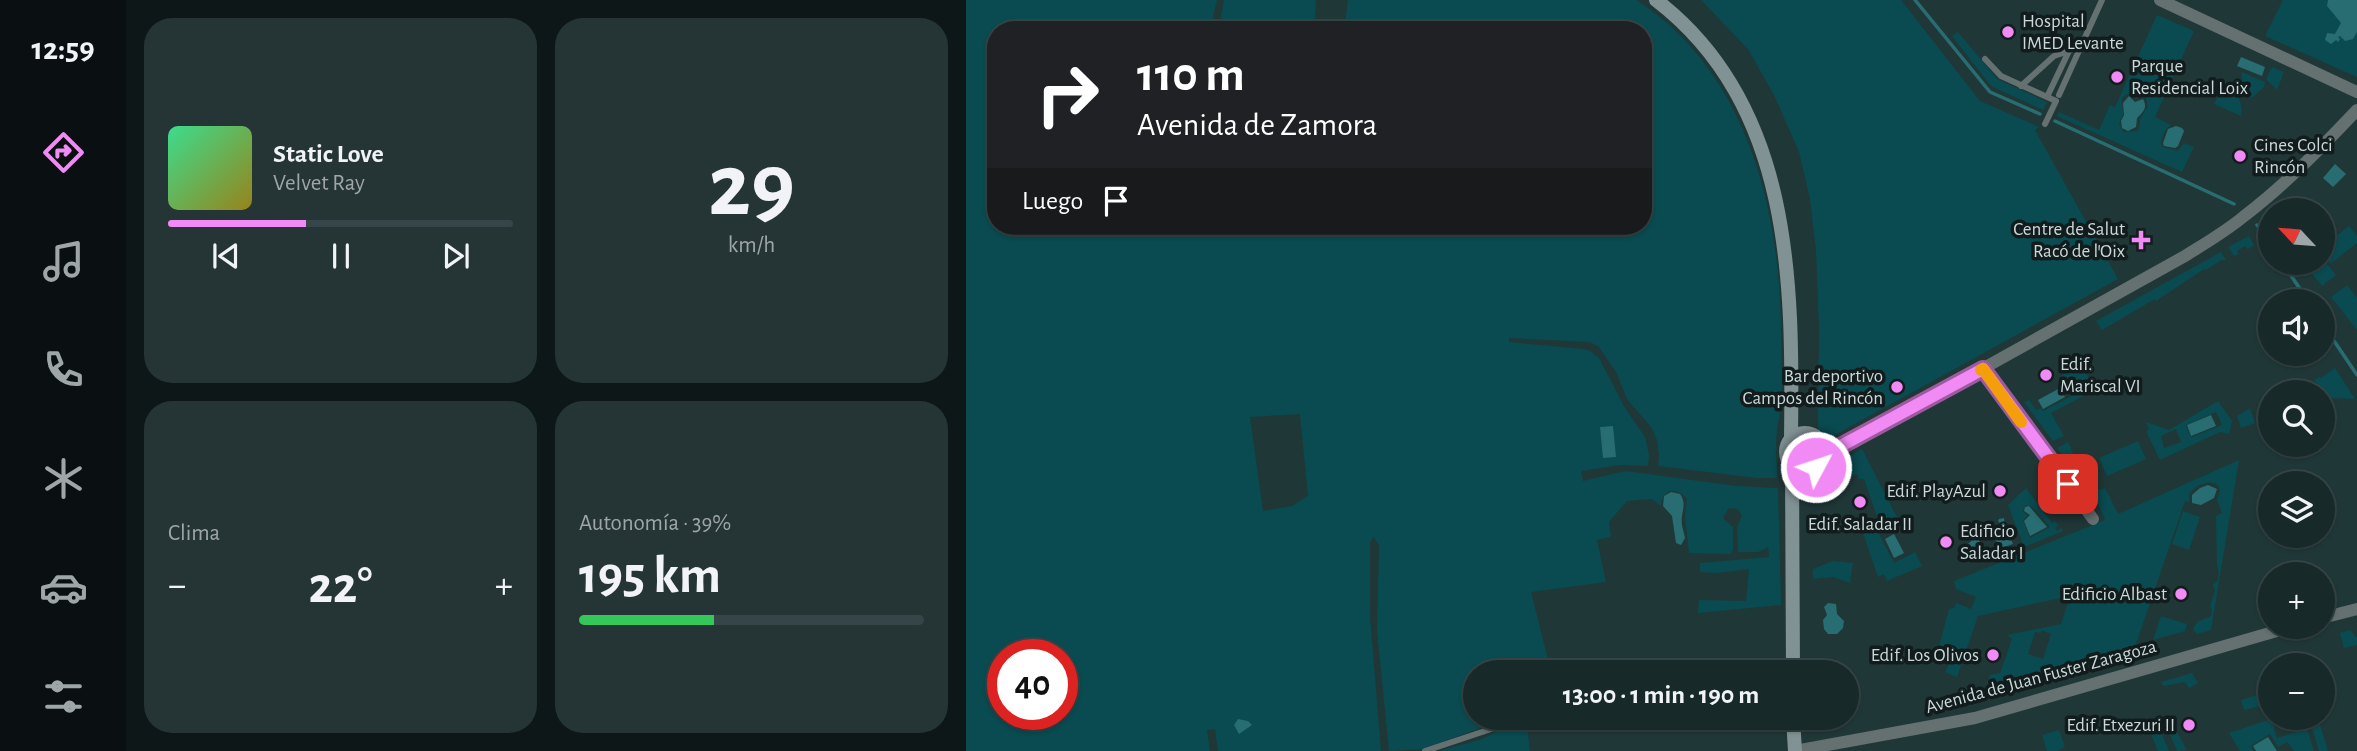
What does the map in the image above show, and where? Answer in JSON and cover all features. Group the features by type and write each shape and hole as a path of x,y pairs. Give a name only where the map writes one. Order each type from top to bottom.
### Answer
{"street":[{"path":"2160,0 2357,92"},
{"path":"1665,3 1725,71 1745,109 1770,172 1780,220 1789,292 1792,418 1791,439 1786,456 1791,465 1793,489 1793,660"},
{"path":"1791,439 1802,433 1818,444 1837,448 2185,256 2242,219 2300,169 2357,110"},
{"path":"1983,369 2092,519"},
{"path":"1792,418 1818,444 1816,467 1807,471 1793,489"},
{"path":"1791,465 1798,470 1807,471"},
{"path":"2335,615 2357,609"},
{"name":"Avenida de Juan Fuster Zaragoza","path":"1795,751 1975,718 2258,636"},
{"path":"1794,730 1795,751"}],"lane":[{"path":"2059,95 2102,0"},
{"path":"2021,86 2054,56 2082,44"},
{"path":"2046,97 2069,51"},
{"path":"1986,60 2001,76 2056,101 2045,124"},
{"path":"1425,751 1488,730"}],"shaded area":[{"path":"966,0 1217,0 1213,21 987,21 987,235 1652,235 1652,21 1345,21 1348,0 1636,0 1667,24 1694,51 1717,82 1736,115 1763,188 1777,264 1780,298 1782,398 1776,436 1777,478 1658,466 1657,440 1651,427 1627,399 1616,372 1599,347 1590,342 1509,338 1509,342 1590,351 1599,358 1625,408 1645,437 1649,455 1648,466 1620,465 1581,471 1583,481 1626,471 1736,486 1778,488 1781,605 1698,613 1699,600 1746,601 1749,569 1700,572 1700,563 1769,557 1768,547 1758,552 1738,552 1737,527 1742,516 1738,509 1729,508 1723,518 1733,527 1731,554 1689,553 1685,516 1687,499 1683,495 1675,491 1667,492 1661,506 1652,499 1627,501 1609,522 1611,537 1597,540 1606,582 1531,592 1548,660 1463,660 1463,730 1475,730 1424,749 1389,751 1377,631 1379,546 1374,537 1370,542 1370,616 1381,751 1218,751 1215,729 1207,730 1210,751 966,751","holes":["1300,414 1308,496 1292,506 1263,511 1250,417"]},
{"path":"1224,0 1316,0 1315,21 1221,21"},
{"path":"1701,0 1901,0 1980,101 2039,127 2035,130 2118,279 1831,437 1827,438 1819,433 1816,251 1810,199 1799,152 1775,97 1748,49"},
{"path":"2283,0 2357,0 2357,77 2265,36"},
{"path":"2328,0 2357,0 2357,32 2353,39 2345,41 2340,36 2338,42 2336,40 2331,44 2325,40 2327,33 2335,34 2341,23 2327,6"},
{"path":"2157,15 2194,31 2155,117 2171,125 2163,135 2162,147 2178,151 2184,143 2194,147 2182,172 2057,116 2059,112 2099,130 2110,105 2115,107","holes":["2135,92 2146,98 2148,106 2137,131 2124,132 2119,124 2123,114 2123,97"]},
{"path":"1958,32 1997,79 2047,102 2043,110 1991,86 1952,36"},
{"path":"2241,57 2265,67 2262,76 2237,66"},
{"path":"2272,67 2284,72 2277,90 2266,79"},
{"path":"2242,72 2265,82 2264,87 2252,98 2244,87"},
{"path":"2225,81 2238,97 2241,116 2214,104"},
{"path":"2129,96 2135,102 2143,99 2145,107 2137,118 2136,127 2128,131 2122,128 2121,121 2124,115 2123,103"},
{"path":"2176,126 2184,131 2178,146 2164,146 2168,129"},
{"path":"2335,164 2346,174 2333,187 2323,178"},
{"path":"2349,226 2357,236 2357,243 2335,260 2335,237"},
{"path":"2249,236 2254,245 2248,249 2245,246 2234,256 2228,247"},
{"path":"2221,252 2226,260 2204,269 2156,301 2155,299 2102,330 2096,321"},
{"path":"2335,274 2336,275 2322,286 2313,275"},
{"path":"2347,285 2357,298 2357,330 2335,302 2335,294"},
{"path":"2080,364 2096,389 2051,413 2064,436 2053,441 2024,402 2029,400 2036,410 2041,408 2043,411 2072,396 2061,376"},
{"path":"2335,368 2355,399 2335,398 2335,380 2314,380"},
{"path":"2060,388 2065,397 2043,409 2038,400"},
{"path":"2218,401 2232,421 2229,434 2220,432 2160,460 2146,431 2149,430 2146,422 2169,430","holes":["2216,412 2222,425 2190,436 2186,425","2176,429 2181,442 2164,448 2161,436"]},
{"path":"2250,408 2255,423 2241,428 2237,416"},
{"path":"2211,415 2216,426 2191,436 2187,425"},
{"path":"1613,426 1616,457 1603,458 1600,427"},
{"path":"2138,441 2146,459 2107,476 2099,458"},
{"path":"2068,442 2082,473 2093,478 2099,490 2105,488 2118,514 2239,460 2211,630 2197,634 2193,629 2197,622 2211,616 2210,606 2215,591 2213,585 2218,580 2219,572 2216,516 2222,513 2217,500 2220,491 2218,485 2210,483 2195,488 2189,495 2189,502 2185,501 2133,653 1983,695 1990,675 2000,673 2012,639 2007,635 2061,624 2070,596 1978,616 1957,677 1945,672 1950,661 1946,659 1948,655 1938,650 1949,609 1954,608 1956,603 1971,609 1976,597 1956,589 1954,581 2105,520 2098,503 2057,448","holes":["2042,630 2051,634 2043,659 2028,654 2035,632 2041,633"]},
{"path":"1862,449 1899,521 1879,534 1894,563 1915,552 1922,566 1887,581 1884,574 1878,577 1863,533 1875,527 1874,522 1878,519 1864,479 1859,479 1857,474 1840,480 1835,471 1836,464"},
{"path":"2208,485 2217,489 2214,498 2201,505 2192,503 2192,495"},
{"path":"2026,488 2052,523 2055,521 2058,525 2055,528 2057,531 2061,528 2063,531 2024,547 2008,505","holes":["2026,505 2033,507 2050,527 2030,538 2023,520 2028,516 2022,511"]},
{"path":"1671,492 1680,494 1684,505 1682,526 1685,538 1681,545 1676,543 1672,516 1663,506 1664,496"},
{"path":"2029,506 2047,527 2030,536 2024,521 2030,515 2024,511 2025,507"},
{"path":"2183,511 2200,517 2189,550 2172,544"},
{"path":"2004,518 2013,544 2001,548 1993,536 2003,526 1999,519"},
{"path":"1894,534 1904,553 1894,558 1885,539"},
{"path":"1976,537 1991,555 1982,562 1968,544"},
{"path":"1833,561 1853,563 1850,583 1833,577 1813,579 1813,569"},
{"path":"1828,603 1836,604 1837,614 1844,621 1843,628 1837,634 1828,634 1824,629 1823,620 1827,615 1824,607"},
{"path":"2161,616 2187,624 2185,631 2153,640"},
{"path":"2350,630 2357,638 2357,645 2344,648 2340,633"},
{"path":"2192,673 2198,683 2189,688 2185,682 2164,686 2161,682"},
{"path":"2258,695 2258,706 2244,710 2241,700"},
{"path":"1238,719 1248,721 1252,725 1239,734 1234,725"},
{"path":"2258,723 2258,730 2274,730 2277,738 2307,730 2314,751 2294,751 2287,742 2278,747 2270,734 2251,746 2254,751 2240,751 2229,733"},
{"path":"2158,725 2169,751 2158,751 2149,729"},
{"path":"2173,725 2187,750 2177,751 2167,728"},
{"path":"1501,730 1527,730 1530,751 1439,751 1482,739"},
{"path":"2059,730 2065,747 2057,751 2047,751 2042,735"},
{"path":"2313,730 2322,730 2328,751 2319,751"},
{"path":"2268,737 2277,751 2256,751 2253,746"}],"waterway":[{"path":"1915,0 1990,92 2040,114"},
{"path":"2055,121 2234,204"},
{"path":"2291,275 2300,289"},
{"path":"2335,342 2357,375"}],"slow traffic":[{"path":"1981,370 1983,369 2021,422"}],"place":[{"name":"Hospital IMED Levante","path":"2008,32"},
{"name":"Parque Residencial Loix","path":"2117,77"},
{"name":"Cines Colci Rincón","path":"2240,156"},
{"name":"Centre de Salut Racó de l'Oix","path":"2141,240"},
{"name":"Edif. Mariscal VI","path":"2046,375"},
{"name":"Bar deportivo Campos del Rincón","path":"1897,387"},
{"name":"Edif. PlayAzul","path":"2000,491"},
{"name":"Edif. Saladar II","path":"1860,502"},
{"name":"Edificio Saladar I","path":"1946,542"},
{"name":"Edificio Albast","path":"2181,594"},
{"name":"Edif. Los Olivos","path":"1993,655"},
{"name":"Edif. Etxezuri II","path":"2189,725"}],"route":[{"path":"1816,467 1823,457 1837,448 1983,369 2068,484"}]}
